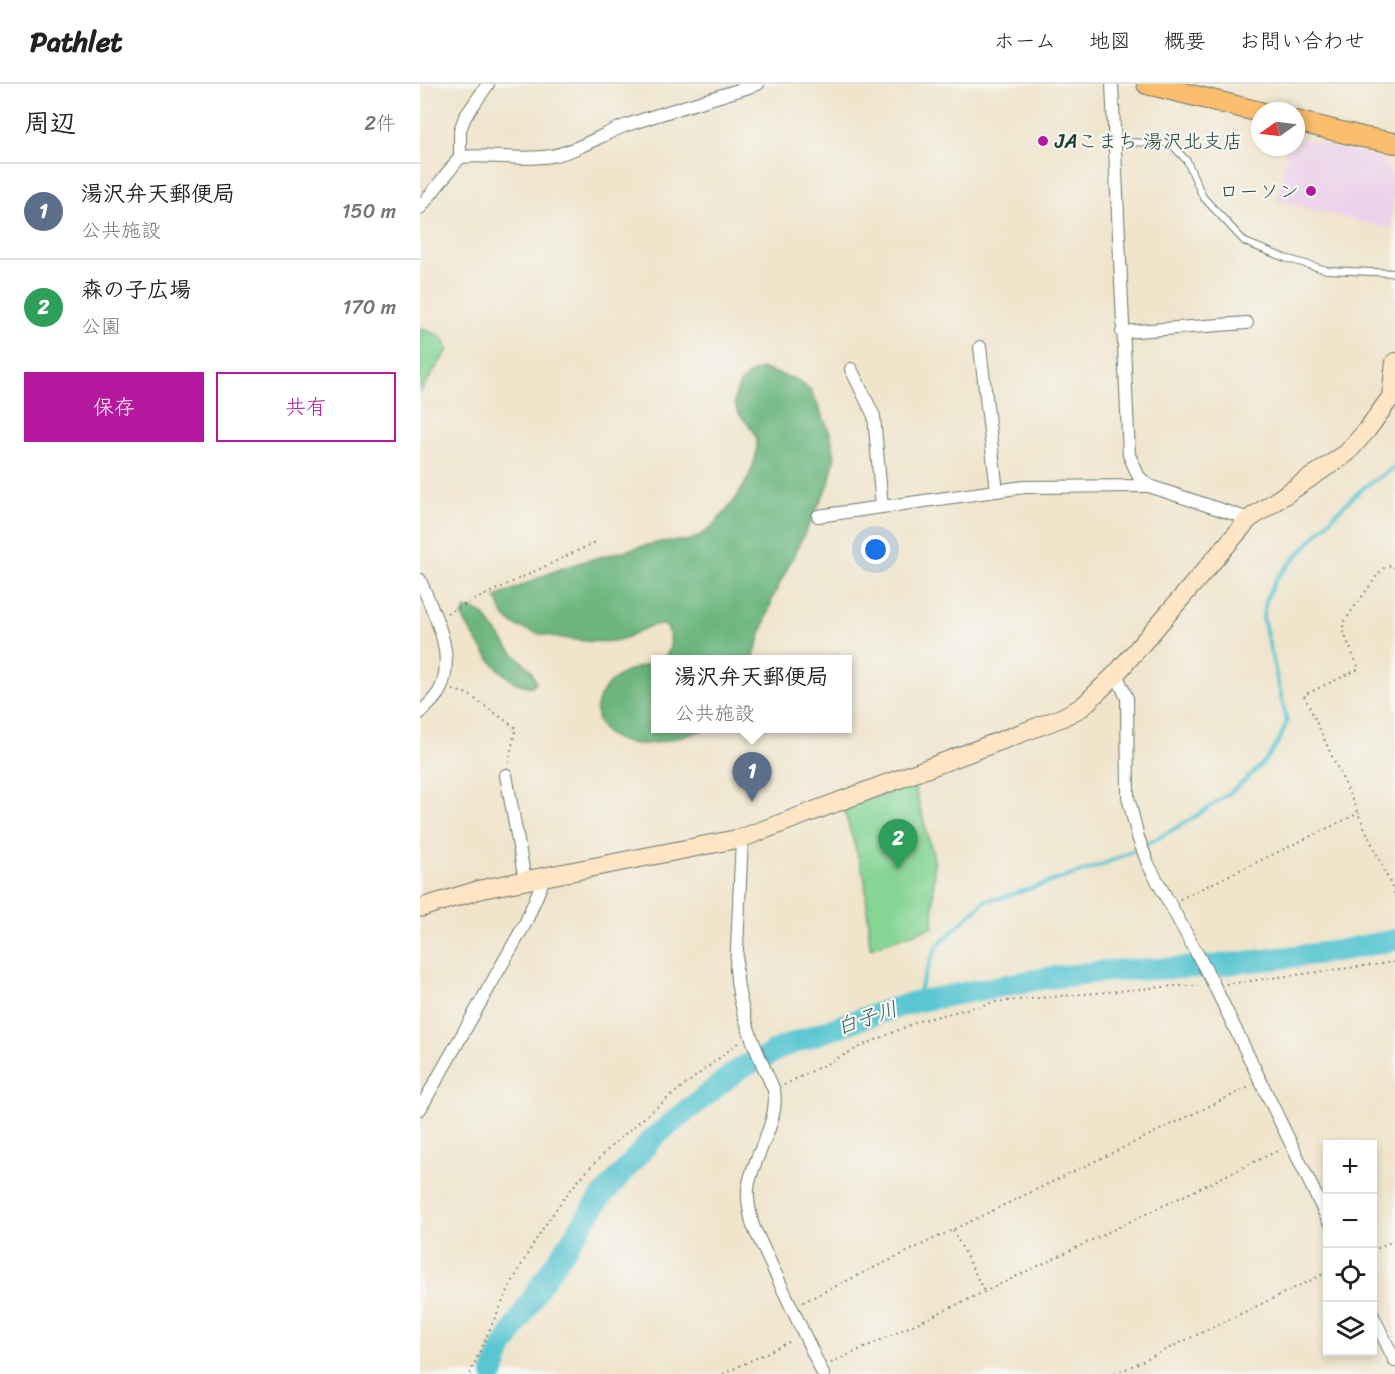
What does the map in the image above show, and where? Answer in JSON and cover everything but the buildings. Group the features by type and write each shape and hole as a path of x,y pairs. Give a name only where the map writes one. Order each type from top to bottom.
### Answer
{"main road":[{"path":"1147,84 1251,110"},
{"path":"1305,123 1362,137 1395,142"}],"street":[{"path":"420,208 460,158 460,129 465,117 488,84"},
{"path":"460,158 551,156 626,126 758,84"},
{"path":"1112,84 1128,455 1139,477 1149,486"},
{"path":"1122,332 1247,324"},
{"path":"980,347 997,491"},
{"path":"420,908 482,889 742,838 1061,718 1082,707 1116,674 1250,519 1347,453 1393,398 1395,362"},
{"path":"851,369 874,416 882,507"},
{"path":"818,516 1024,487 1149,486 1250,519"},
{"path":"420,580 444,639 445,669 442,687 420,713"},
{"path":"1116,674 1127,699 1128,797 1144,853 1169,904 1213,983 1323,1210"},
{"path":"506,775 525,880"},
{"path":"742,838 737,989 751,1039 772,1087 775,1106 748,1187 748,1203 753,1226 822,1371"},
{"path":"420,1109 525,924 545,876"},
{"path":"1377,1324 1395,1361"}],"lane":[{"path":"1114,142 1165,142 1173,146 1187,161 1203,197 1245,242 1285,258 1327,270 1395,273"}],"path":[{"path":"436,619 596,542"},
{"path":"1395,568 1387,565 1382,569 1343,623 1344,633 1359,669 1304,695 1395,894"},
{"path":"442,687 468,694 516,728 506,775"},
{"path":"1169,904 1359,813"},
{"path":"772,1087 919,1022 995,1002 1213,983 1395,962"},
{"path":"470,1374 525,1255 585,1173 625,1135 751,1039"},
{"path":"792,1307 1261,1081"},
{"path":"822,1371 1290,1144"},
{"path":"953,1230 984,1292"},
{"path":"1377,1249 1395,1240"},
{"path":"1115,1374 1323,1274"},
{"path":"723,1374 806,1334"}],"shaded area":[{"path":"1305,140 1381,158 1395,180 1391,229 1278,201 1286,156 1305,156"}],"green space":[{"path":"420,328 443,337 448,350 420,392"},
{"path":"762,369 795,379 811,390 830,433 835,456 829,484 773,597 754,655 666,655 670,648 669,635 666,626 659,625 647,627 618,640 594,641 545,635 509,621 496,597 572,565 661,542 689,540 713,526 744,485 756,454 756,436 735,405 740,384 751,374"},
{"path":"465,609 473,609 483,614 509,649 531,670 536,682 532,686 521,685 511,679 491,660 462,617"},
{"path":"651,664 651,733 694,733 667,741 635,744 613,737 604,731 599,723 597,704 608,685 621,674"},
{"path":"914,785 934,859 933,927 870,948 865,879 843,807"}],"waterway":[{"path":"914,1002 937,946 986,900 1001,898 1101,865 1143,846 1190,819 1235,789 1268,757 1287,721 1263,618 1266,599 1276,579 1339,510 1363,488 1395,467"},
{"name":"白子川","path":"493,1374 502,1349 541,1284 598,1201 653,1138 740,1068 780,1048 914,1002 1046,978 1108,971 1202,967 1332,952 1395,940"}],"place":[{"name":"JAこまち 湯沢北支店","path":"1043,141"},
{"name":"ローソン","path":"1311,191"},
{"name":"湯沢弁天郵便局","path":"752,802"},
{"name":"森の子広場","path":"898,869"}]}
